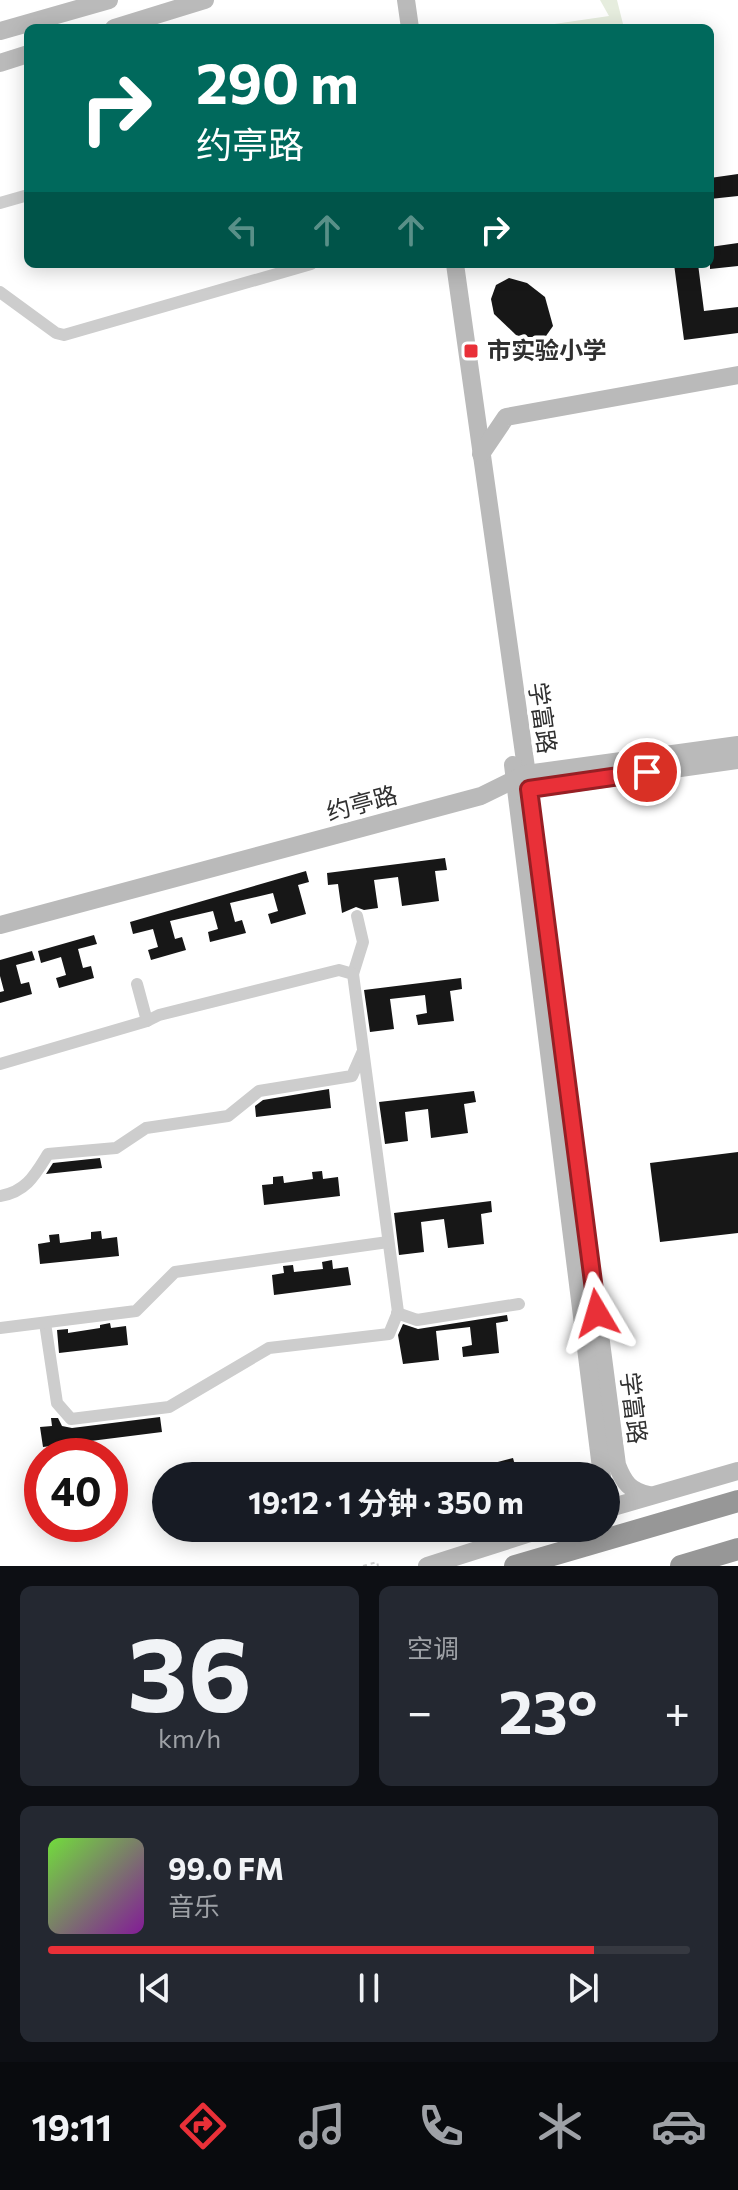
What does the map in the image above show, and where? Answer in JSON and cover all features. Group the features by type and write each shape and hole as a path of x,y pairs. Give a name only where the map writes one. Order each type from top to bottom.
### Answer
{"highway":[{"path":"515,1566 738,1501"},
{"path":"681,1566 738,1549"}],"street":[{"path":"25,24 109,0"},
{"path":"127,24 205,0"},
{"path":"406,0 409,24"},
{"path":"418,0 421,24"},
{"path":"0,31 24,24"},
{"path":"0,63 24,55"},
{"path":"0,203 24,196"},
{"path":"0,292 56,333 64,335 297,268"},
{"name":"学富路","path":"444,268 521,783 617,1465 624,1482 635,1492 649,1495"},
{"name":"学富路","path":"456,268 521,783 600,1462"},
{"path":"481,454 506,417 738,375"},
{"path":"473,392 506,417"},
{"name":"约亭路","path":"0,925 521,783 738,745"},
{"name":"约亭路","path":"0,938 482,806 521,783 738,760"},
{"path":"45,1323 57,1403 71,1419 169,1407 269,1348 389,1334 397,1313 353,974 363,942 357,916"},
{"path":"1,1061 147,1021 159,1015 339,970 353,974"},
{"path":"137,984 147,1021"},
{"path":"0,1196 16,1193 31,1181 48,1154 116,1148 146,1128 228,1116 259,1091 352,1076 363,1051"},
{"path":"0,1328 136,1311 175,1272 388,1242"},
{"path":"397,1313 417,1320 519,1304"},
{"path":"620,1504 738,1471"},
{"path":"427,1566 502,1542"}],"path":[{"path":"363,1566 377,1562 378,1566"}],"green space":[{"path":"600,0 617,0 623,24 554,24 609,16"}],"building":[{"path":"738,174 738,196 714,199 714,177"},
{"path":"738,243 738,266 710,269 714,268 714,246"},
{"path":"675,268 699,268 704,311 738,307 738,333 684,340"},
{"path":"509,278 527,283 545,297 553,326 546,336 533,340 516,335 494,314 491,299 496,285"},
{"path":"445,858 447,870 435,871 439,901 402,906 398,877 374,880 378,908 364,910 356,907 342,913 338,884 328,885 327,873"},
{"path":"306,871 309,882 298,885 306,914 271,924 268,914 278,911 273,893 230,903 235,922 242,920 246,933 210,942 208,932 218,929 213,911 170,921 175,939 182,937 186,950 151,960 148,950 158,947 153,929 133,934 130,922"},
{"path":"94,935 97,944 78,949 83,968 91,966 94,978 59,988 56,978 66,975 61,957 41,963 38,951"},
{"path":"32,951 35,960 16,965 21,984 29,982 32,994 0,1003 0,992 4,991 0,960"},
{"path":"461,978 462,989 450,991 454,1021 418,1025 416,1015 427,1013 425,995 390,999 394,1029 370,1032 364,990"},
{"path":"329,1089 331,1108 256,1117 255,1106 263,1100"},
{"path":"474,1091 476,1102 464,1104 468,1133 431,1138 428,1109 405,1112 408,1141 385,1144 379,1102"},
{"path":"738,1152 738,1233 660,1242 650,1163"},
{"path":"100,1158 102,1168 46,1174 53,1163"},
{"path":"322,1171 323,1179 338,1177 340,1196 264,1205 262,1185 273,1184 273,1177 283,1176 284,1183 313,1179 312,1172"},
{"path":"491,1201 492,1212 481,1214 484,1244 448,1248 444,1219 421,1222 424,1252 399,1255 394,1213"},
{"path":"101,1231 102,1239 117,1237 119,1256 40,1264 38,1244 50,1242 49,1235 59,1234 60,1243 91,1239 91,1232"},
{"path":"332,1260 333,1269 348,1267 351,1285 274,1295 272,1275 284,1273 283,1266 293,1265 294,1272 323,1269 322,1262"},
{"path":"507,1315 508,1321 496,1323 499,1353 463,1357 462,1347 472,1345 470,1327 436,1331 439,1360 403,1364 398,1335 403,1324 418,1329"},
{"path":"110,1323 111,1328 126,1326 128,1345 59,1353 57,1330 68,1329 68,1333 100,1328 100,1325"},
{"path":"160,1417 162,1432 114,1438 42,1438 40,1427 52,1426 51,1418 58,1418 62,1426 72,1428"}],"place":[{"name":"市实验小学","path":"471,351"}],"route":[{"path":"597,1313 529,789 647,772"}]}
